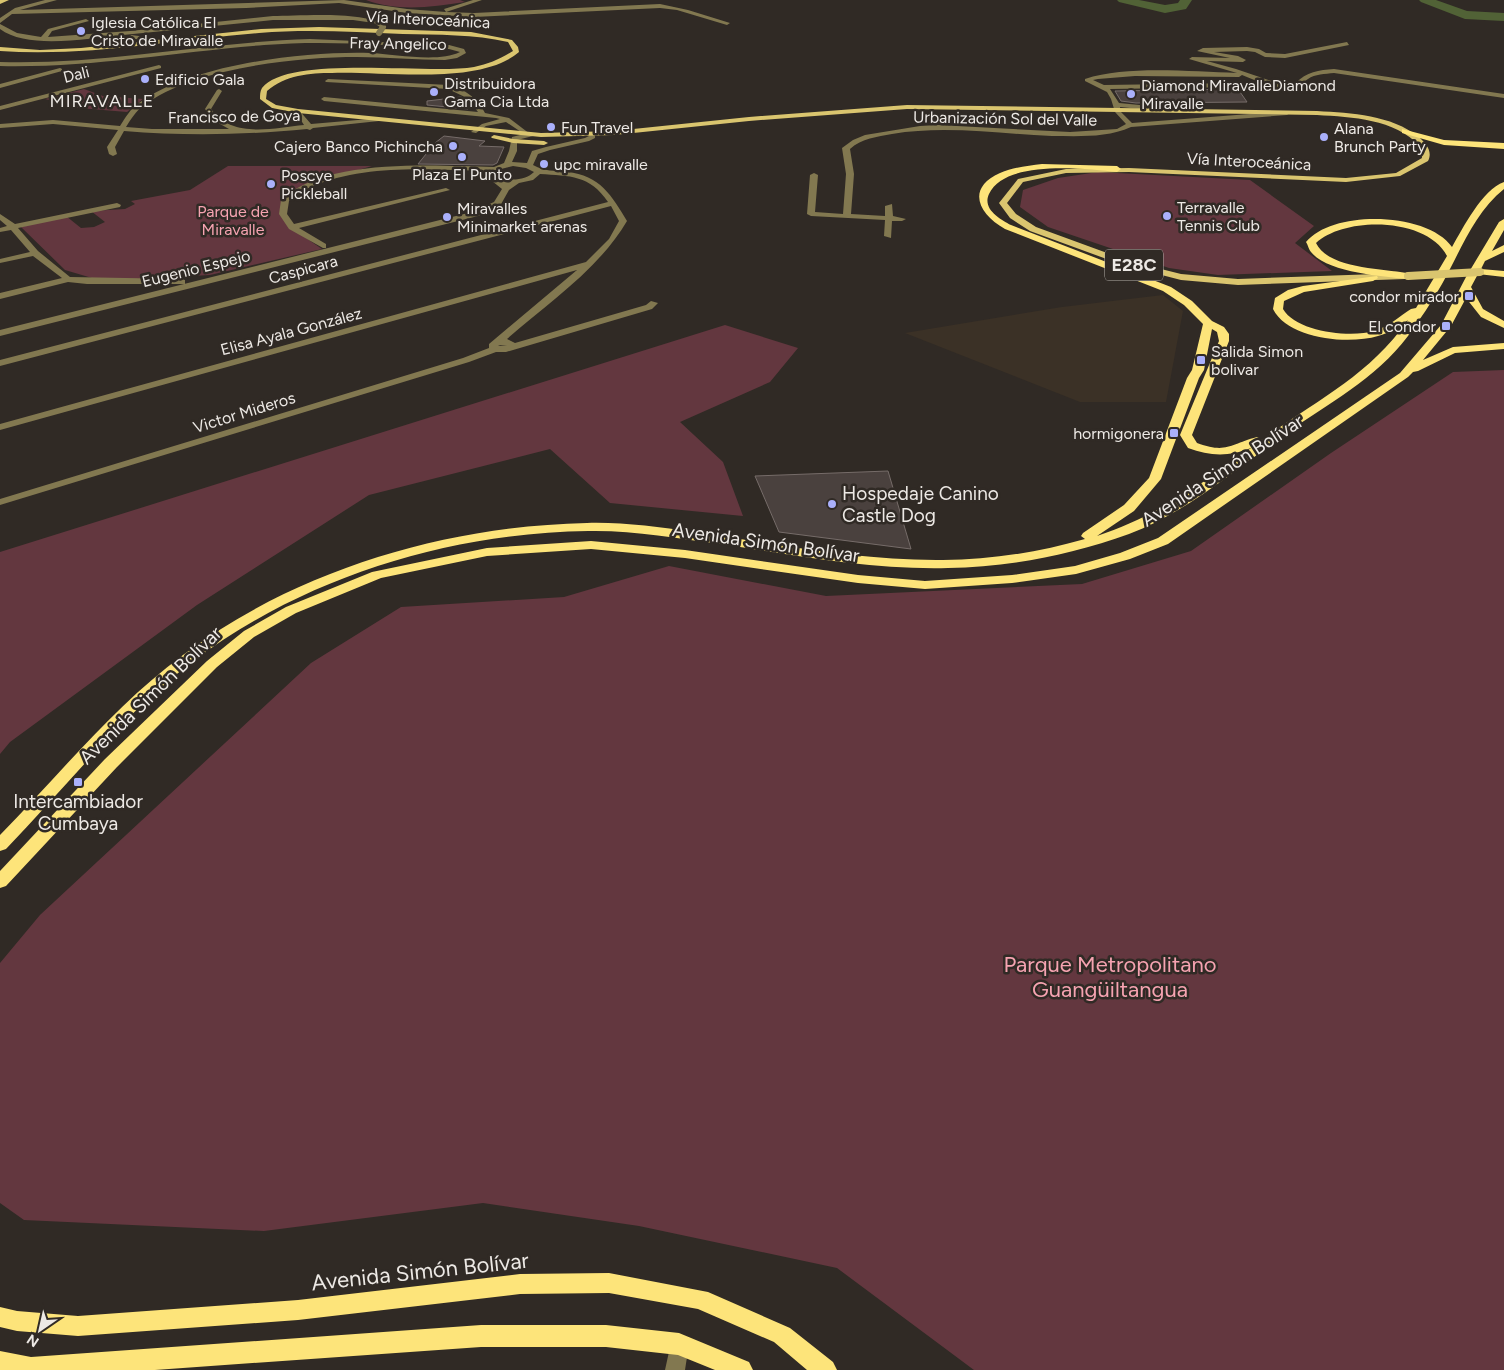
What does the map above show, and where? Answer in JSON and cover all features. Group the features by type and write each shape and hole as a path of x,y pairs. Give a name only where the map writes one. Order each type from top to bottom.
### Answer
{"highway":[{"path":"1405,131 1444,142 1504,146"},
{"path":"1118,170 1058,166 1020,170 1001,176 991,183 984,193 982,200 989,214 1008,227 1167,289 1188,303 1208,322 1221,329 1224,334 1224,341 1186,435 1192,445 1215,453 1232,452 1288,427"},
{"name":"Avenida Simón Bolívar","path":"0,846 99,741 156,685 189,657 234,627 274,605 317,585 442,544 508,532 589,527 662,532 790,550 921,564 969,563 1065,549 1131,529 1185,501 1288,427 1365,375 1397,343 1422,306 1488,198 1504,186"},
{"name":"Avenida Simón Bolívar","path":"0,882 111,763 212,664 249,634 291,610 377,575 487,552 591,545 685,554 858,579 925,585 1012,579 1076,570 1125,556 1163,541 1404,375 1446,326 1466,287 1504,222"},
{"path":"1408,276 1337,263 1316,253 1312,247 1312,242 1324,232 1343,226 1393,223 1431,233 1446,244 1452,256"},
{"path":"1483,259 1504,248"},
{"path":"1481,272 1504,272"},
{"path":"1373,278 1292,292 1278,300 1278,310 1288,321 1305,329 1327,335 1353,336 1386,330 1422,306"},
{"path":"1466,287 1474,307 1482,315 1504,325"},
{"path":"1065,549 1105,526 1129,508 1155,479 1193,378 1198,370 1208,322"},
{"path":"1404,375 1445,352 1464,348 1504,346"},
{"name":"Avenida Simón Bolívar","path":"0,1317 17,1321 78,1326 298,1310 520,1284 609,1283 700,1299 782,1335 825,1370"},
{"path":"0,1362 31,1368 481,1336 606,1336 678,1344 741,1370"}],"main road":[{"path":"0,2 6,0"},
{"name":"Vía Interoceánica","path":"83,49 155,40 288,29 393,30 489,36 510,41 515,47 516,52 509,59 484,68 435,71 326,69 289,76 274,83 264,90 263,99 268,104 356,121 541,135 592,134 916,107 1118,108 1190,112 1350,115 1384,123 1405,131 1423,144 1426,155 1425,159 1416,168 1404,174 1380,179 1327,180 1118,170 1068,171 1033,177 1010,188 1006,193 1003,203 1012,216 1040,232 1126,263 1181,277 1238,282 1373,278 1481,272"},
{"name":"Vía Interoceánica","path":"0,49 40,52 113,48 185,38"},
{"name":"Vía Interoceánica","path":"316,114 476,130 513,141 578,142 654,132 770,121 790,117"}],"street":[{"path":"0,21 12,12 26,6 54,0"},
{"path":"434,12 479,0"},
{"path":"12,12 246,6 339,1 407,10 489,14 644,6 683,9 705,18 727,23"},
{"path":"221,15 246,6"},
{"path":"188,26 213,17"},
{"path":"0,26 16,35 43,39 127,33 273,18 354,18 376,22 383,27 368,43"},
{"path":"43,39 50,30 86,21"},
{"path":"127,33 131,37 155,40"},
{"path":"98,47 122,38 127,33"},
{"name":"Fray Angelico","path":"0,64 86,63 264,42 368,43 458,48 463,53 445,58 333,56 266,63 199,78 156,95 141,104 135,110 112,147 113,154"},
{"path":"1347,44 1285,56 1265,55 1256,50 1203,50 1200,51 1236,57 1243,60 1192,58 1274,84 1298,85 1304,76 1344,72 1504,96"},
{"path":"0,86 86,63"},
{"name":"Dali","path":"0,108 159,66"},
{"path":"1250,76 1119,75 1087,80 1111,91 1118,108 1130,125 1295,113"},
{"path":"328,82 449,87 475,100 482,114"},
{"path":"1105,87 1241,85"},
{"path":"219,91 218,95 209,105 208,110 210,114 240,132"},
{"path":"324,99 482,114 507,120 527,133"},
{"path":"298,111 310,128"},
{"name":"Francisco de Goya","path":"0,126 52,122 123,129 181,132 240,132 310,128 379,119"},
{"path":"476,130 484,125 507,120"},
{"name":"Urbanización Sol del Valle","path":"846,216 850,174 846,148 865,138 886,132 931,127 1091,135 1122,130 1130,125"},
{"path":"529,166 535,153 593,137 592,134"},
{"path":"494,175 507,166 514,150 513,141 516,136 541,135"},
{"path":"507,166 529,166 537,174"},
{"path":"323,246 292,227 283,214 285,200 309,184 345,174 392,169 455,170 494,175 518,181"},
{"name":"Victor Mideros","path":"0,502 448,366 497,346 589,264 612,240 623,221 603,187 582,176 537,174 518,181"},
{"path":"494,175 506,189"},
{"path":"814,175 811,214 902,219"},
{"name":"Eugenio Espejo","path":"0,333 475,214 497,204 506,189 518,181"},
{"path":"292,227 446,190"},
{"name":"Caspicara","path":"0,363 614,203"},
{"path":"0,230 118,205"},
{"path":"888,236 889,206"},
{"path":"0,216 13,227 35,253 68,279"},
{"path":"0,261 35,253"},
{"name":"Elisa Ayala González","path":"0,427 589,264"},
{"path":"554,274 568,275 573,279"},
{"path":"0,296 68,279 87,281 201,282"},
{"path":"497,346 509,342 513,346 654,303"},
{"path":"674,1370 678,1344"}],"shaded area":[{"path":"1163,295 1183,311 1166,402 1080,402 905,333 1062,307"}],"green space":[{"path":"366,0 460,0 465,2 427,7 403,7 378,4"},
{"path":"84,89 103,96 143,99 127,112 79,108 45,99"},
{"name":"Parque de Miravalle","path":"228,166 372,166 311,184 287,199 283,213 290,227 322,249 210,275 136,279 92,278 65,270 21,227 66,216 81,228 94,227 105,222 91,211 125,209 135,204 131,201 190,190"},
{"name":"Terravalle Tennis Club","path":"1098,172 1250,180 1314,226 1295,243 1332,271 1218,275 1169,268 1048,227 1020,207 1023,190 1058,178"},
{"path":"725,325 798,348 770,382 680,422 723,462 743,516 610,503 550,449 369,495 197,605 10,742 0,754 0,552"},
{"name":"Parque Metropolitano Guangüiltangua","path":"1504,370 1504,1370 974,1370 837,1268 639,1226 483,1203 264,1231 24,1220 0,1203 0,963 40,915 311,663 401,607 564,597 669,566 826,596 1082,584 1191,551 1331,453 1453,372"}],"building":[{"path":"1238,89 1247,102 1136,103 1121,101 1115,91"},
{"path":"461,97 471,106 468,109 427,105 427,101"},
{"name":"Plaza El Punto","path":"444,136 485,141 479,146 504,147 497,163 493,165 418,164 435,143"},
{"name":"Hospedaje Canino Castle Dog","path":"888,471 911,549 779,532 755,476"}],"waterway":[{"path":"1123,0 1165,9 1182,6 1186,0"},
{"path":"1425,0 1465,15 1504,17"}],"place":[{"name":"Iglesia Católica El Cristo de Miravalle","path":"81,31"},
{"name":"Edificio Gala","path":"145,79"},
{"name":"Distribuidora Gama Cia Ltda","path":"434,92"},
{"name":"Diamond MiravalleDiamond Miravalle","path":"1131,94"},
{"name":"Fun Travel","path":"551,127"},
{"name":"Alana Brunch Party","path":"1324,137"},
{"name":"Cajero Banco Pichincha","path":"453,146"},
{"name":"Plaza El Punto","path":"462,157"},
{"name":"upc miravalle","path":"544,164"},
{"name":"Poscye Pickleball","path":"271,184"},
{"name":"Terravalle Tennis Club","path":"1167,216"},
{"name":"Miravalles Minimarket arenas","path":"447,217"},
{"name":"condor mirador","path":"1469,296"},
{"name":"El condor","path":"1446,326"},
{"name":"Salida Simon bolivar","path":"1201,360"},
{"name":"hormigonera","path":"1174,433"},
{"name":"Hospedaje Canino Castle Dog","path":"832,504"},
{"name":"Intercambiador Cumbaya","path":"78,782"}],"district":[{"name":"MIRAVALLE","path":"102,101"}]}
